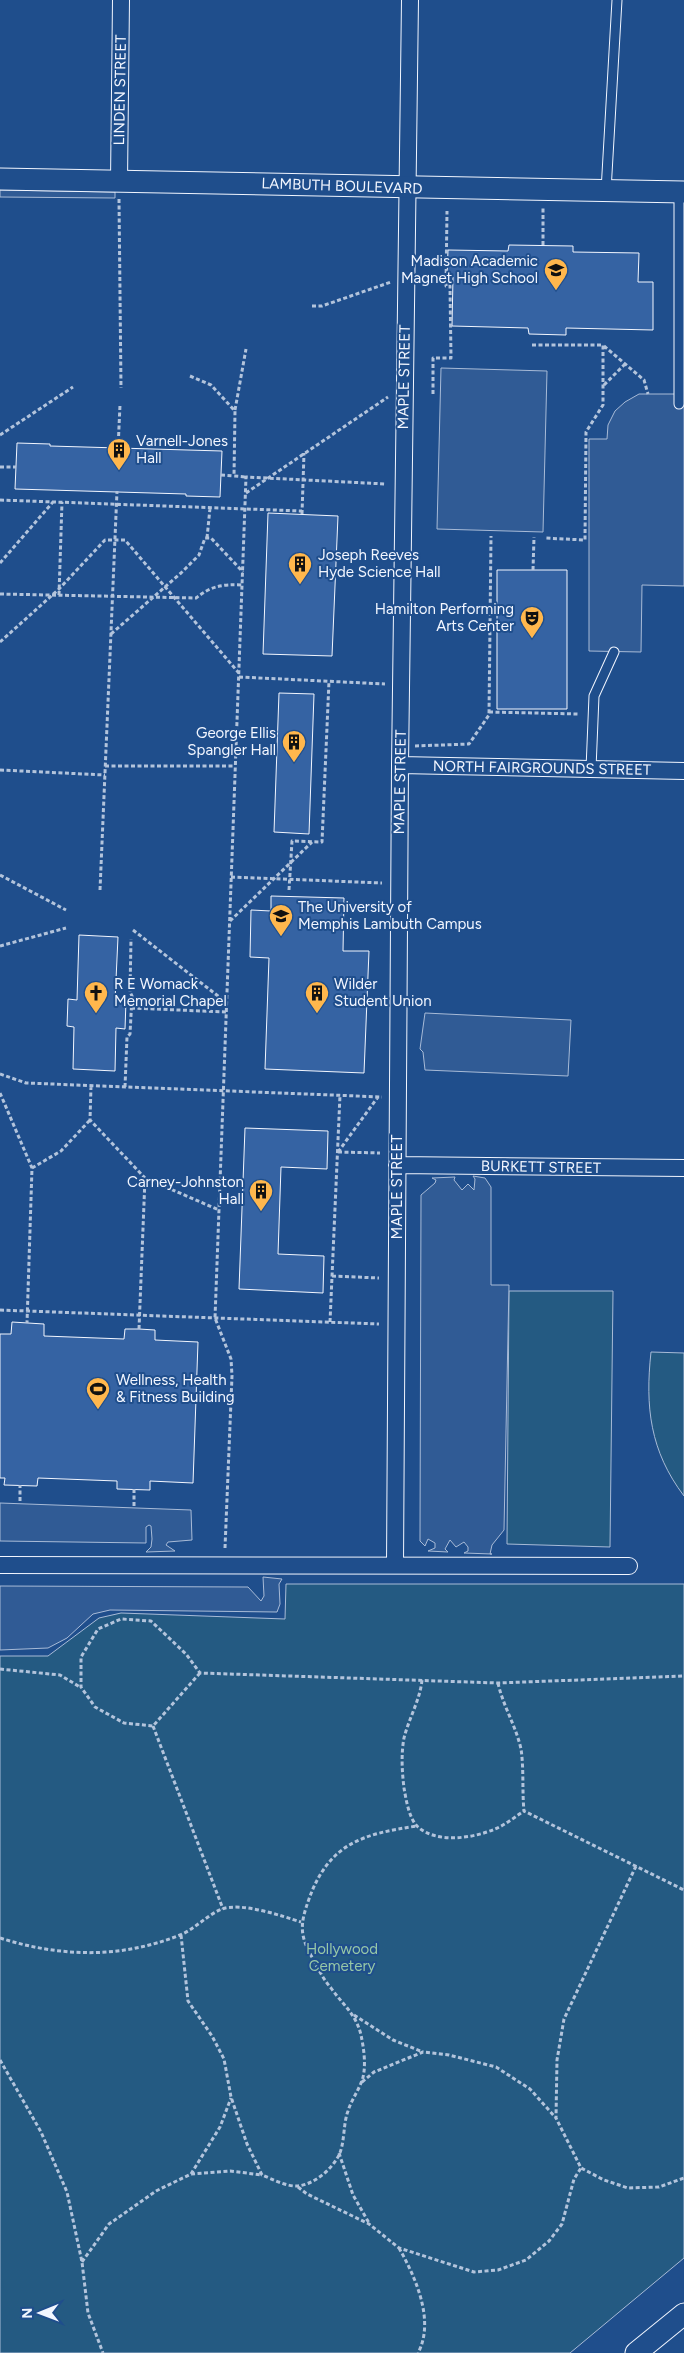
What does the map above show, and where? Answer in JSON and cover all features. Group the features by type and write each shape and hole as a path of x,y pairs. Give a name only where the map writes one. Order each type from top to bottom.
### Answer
{"street":[{"name":"LINDEN STREET","path":"119,190 121,0"},
{"name":"MAPLE STREET","path":"395,1565 400,765 410,0"},
{"name":"LAMBUTH BOULEVARD","path":"0,179 119,190 408,188 682,192"},
{"name":"NORTH FAIRGROUNDS STREET","path":"400,765 684,771"},
{"name":"BURKETT STREET","path":"397,1165 684,1168"},
{"path":"0,1565 629,1566"},
{"path":"636,2353 684,2314"}],"lane":[{"path":"606,191 618,0"},
{"path":"679,404 682,192"},
{"path":"591,769 594,696 614,652"}],"path":[{"path":"119,190 121,388"},
{"path":"543,190 543,245"},
{"path":"433,394 433,358 451,358 450,286 446,286 447,211"},
{"path":"312,306 322,306 406,277"},
{"path":"532,345 603,345 644,380 648,394"},
{"path":"544,538 586,540 586,432 603,405 603,345"},
{"path":"234,476 235,411 246,349"},
{"path":"603,386 625,364"},
{"path":"190,376 210,385 235,411"},
{"path":"0,435 73,387"},
{"path":"245,494 304,452 394,393"},
{"path":"118,449 120,404"},
{"path":"0,500 302,512 304,452"},
{"path":"0,467 16,467"},
{"path":"221,475 387,484"},
{"path":"224,1565 232,1376 231,1359 215,1318 246,476"},
{"path":"100,890 116,491"},
{"path":"0,562 53,502"},
{"path":"59,595 62,502"},
{"path":"111,635 199,555 204,538 207,538 210,508"},
{"path":"410,746 469,744 489,712 491,536"},
{"path":"533,570 534,537"},
{"path":"207,538 211,538 243,572"},
{"path":"0,642 59,589 105,540 125,540 239,675 385,684"},
{"path":"0,594 196,598 207,589 220,584 242,584"},
{"path":"289,890 292,841 322,842 329,681"},
{"path":"489,712 579,714"},
{"path":"105,766 236,766"},
{"path":"0,770 105,775"},
{"path":"230,922 312,842"},
{"path":"0,875 66,910"},
{"path":"231,877 383,884"},
{"path":"0,946 66,928"},
{"path":"133,930 227,1003"},
{"path":"125,1087 127,1037 130,1034 132,996 130,992 132,938"},
{"path":"131,1008 226,1012"},
{"path":"0,1074 26,1083 387,1098"},
{"path":"32,1168 61,1151 90,1120 91,1086"},
{"path":"0,1093 32,1168 27,1323"},
{"path":"330,1322 340,1095"},
{"path":"337,1152 378,1097"},
{"path":"90,1120 145,1178 219,1210"},
{"path":"337,1152 380,1153"},
{"path":"139,1329 145,1178"},
{"path":"332,1276 379,1278"},
{"path":"0,1310 396,1325"},
{"path":"20,1485 20,1501"},
{"path":"134,1489 134,1506"},
{"path":"81,1687 81,1658 89,1643 98,1629 121,1619 151,1621 186,1654 200,1673"},
{"path":"0,1669 60,1675 81,1687 95,1707 124,1723 153,1726"},
{"path":"200,1673 498,1683 684,1676"},
{"path":"153,1726 200,1673"},
{"path":"417,1826 406,1800 402,1772 404,1739 421,1692 422,1680"},
{"path":"498,1683 502,1700 514,1724 521,1750 524,1811"},
{"path":"153,1726 223,1909"},
{"path":"524,1811 497,1829 474,1836 445,1837 428,1832 417,1826 388,1830 361,1838 342,1849 321,1869 301,1922 303,1934 312,1958 331,1988 354,2015 393,2040 423,2052 449,2055 496,2067 530,2089 556,2118 581,2168 604,2180 628,2188 659,2187 684,2178"},
{"path":"524,1811 684,1890"},
{"path":"556,2118 557,2060 564,2019 636,1866"},
{"path":"0,1938 75,1953 108,1953 135,1948 181,1935 223,1909 247,1908 301,1922"},
{"path":"181,1935 188,2001 212,2036 224,2058 231,2097 247,2144 262,2175"},
{"path":"354,2015 361,2034 364,2056 362,2082"},
{"path":"298,2186 315,2180 331,2166 339,2154 343,2124 351,2101 362,2082 374,2072 423,2052"},
{"path":"0,2060 41,2132 67,2192 82,2262 88,2313 103,2353"},
{"path":"190,2174 220,2127 231,2097"},
{"path":"339,2154 354,2195 369,2224"},
{"path":"82,2262 109,2224 156,2191 190,2174 230,2171 262,2175 298,2186 307,2194 369,2224 399,2248 474,2272 498,2270 526,2260 549,2241 562,2224 574,2179 581,2168"},
{"path":"399,2248 414,2274 423,2307 424,2341 418,2353"}],"green space":[{"path":"509,1291 613,1291 610,1547 507,1544"},
{"path":"651,1352 684,1353 684,1496 664,1462 652,1428 649,1391"},
{"name":"Hollywood Cemetery","path":"286,1584 684,1584 684,2258 570,2353 0,2353 0,1656 48,1656 99,1618 121,1613 285,1619"}],"shaded area":[{"path":"0,190 115,192 115,198 0,197"},
{"path":"441,368 547,371 543,532 437,529"},
{"path":"639,394 684,394 684,586 642,585 641,652 589,651 589,439 607,439 608,425 615,411 625,402"},
{"path":"425,1013 571,1020 568,1076 425,1070 423,1052 420,1049"},
{"path":"473,1176 485,1178 491,1187 491,1285 509,1285 504,1530 492,1545 490,1554 464,1553 468,1551 468,1547 464,1542 456,1547 450,1540 445,1549 448,1552 428,1551 435,1548 435,1543 428,1539 425,1546 420,1541 421,1195 435,1183 436,1180 432,1178 455,1177 454,1180 462,1190 468,1184 474,1190 475,1179"},
{"path":"0,1503 191,1510 192,1540 168,1542 166,1545 175,1551 146,1552 151,1547 152,1539 151,1526 149,1525 146,1527 146,1543 0,1541"},
{"path":"263,1577 282,1579 279,1584 280,1604 277,1612 110,1610 93,1614 67,1638 48,1648 0,1650 0,1586 248,1587 261,1601 264,1596"}],"building":[{"path":"509,245 573,246 573,252 639,253 638,282 653,282 653,330 566,328 566,335 529,334 528,328 452,326 453,277 447,277 448,250 508,251"},
{"name":"Varnell-Jones Hall","path":"17,443 50,444 50,446 222,451 220,497 186,496 186,494 15,489"},
{"name":"Joseph Reeves Hyde Science Hall","path":"268,513 338,516 332,656 263,654"},
{"name":"Hamilton Performing Arts Center","path":"497,570 567,570 567,709 497,709"},
{"name":"George Ellis Spangler Hall","path":"279,693 314,694 309,834 274,832"},
{"name":"Wilder Student Union","path":"271,896 344,898 343,951 369,951 364,1073 265,1069 269,958 250,957 251,910 271,911"},
{"name":"R E Womack Memorial Chapel","path":"79,935 118,937 115,1001 126,1001 125,1029 116,1028 115,1071 73,1069 74,1027 67,1026 68,999 77,1000"},
{"name":"Carney-Johnston Hall","path":"245,1128 328,1131 327,1169 281,1167 278,1254 324,1256 323,1293 239,1289"},
{"name":"Wellness, Health & Fitness Building","path":"12,1322 44,1324 44,1336 124,1339 125,1329 139,1329 155,1330 155,1340 198,1342 193,1483 150,1481 150,1490 117,1489 117,1481 38,1478 37,1486 4,1485 5,1478 0,1478 0,1334 11,1334"}],"place":[{"name":"Madison Academic Magnet High School","path":"556,291"},
{"name":"Varnell-Jones Hall","path":"119,471"},
{"name":"Joseph Reeves Hyde Science Hall","path":"300,585"},
{"name":"Hamilton Performing Arts Center","path":"532,639"},
{"name":"George Ellis Spangler Hall","path":"294,763"},
{"name":"The University of Memphis Lambuth Campus","path":"281,937"},
{"name":"R E Womack Memorial Chapel","path":"96,1014"},
{"name":"Wilder Student Union","path":"317,1014"},
{"name":"Carney-Johnston Hall","path":"261,1212"},
{"name":"Wellness, Health & Fitness Building","path":"98,1410"}]}
